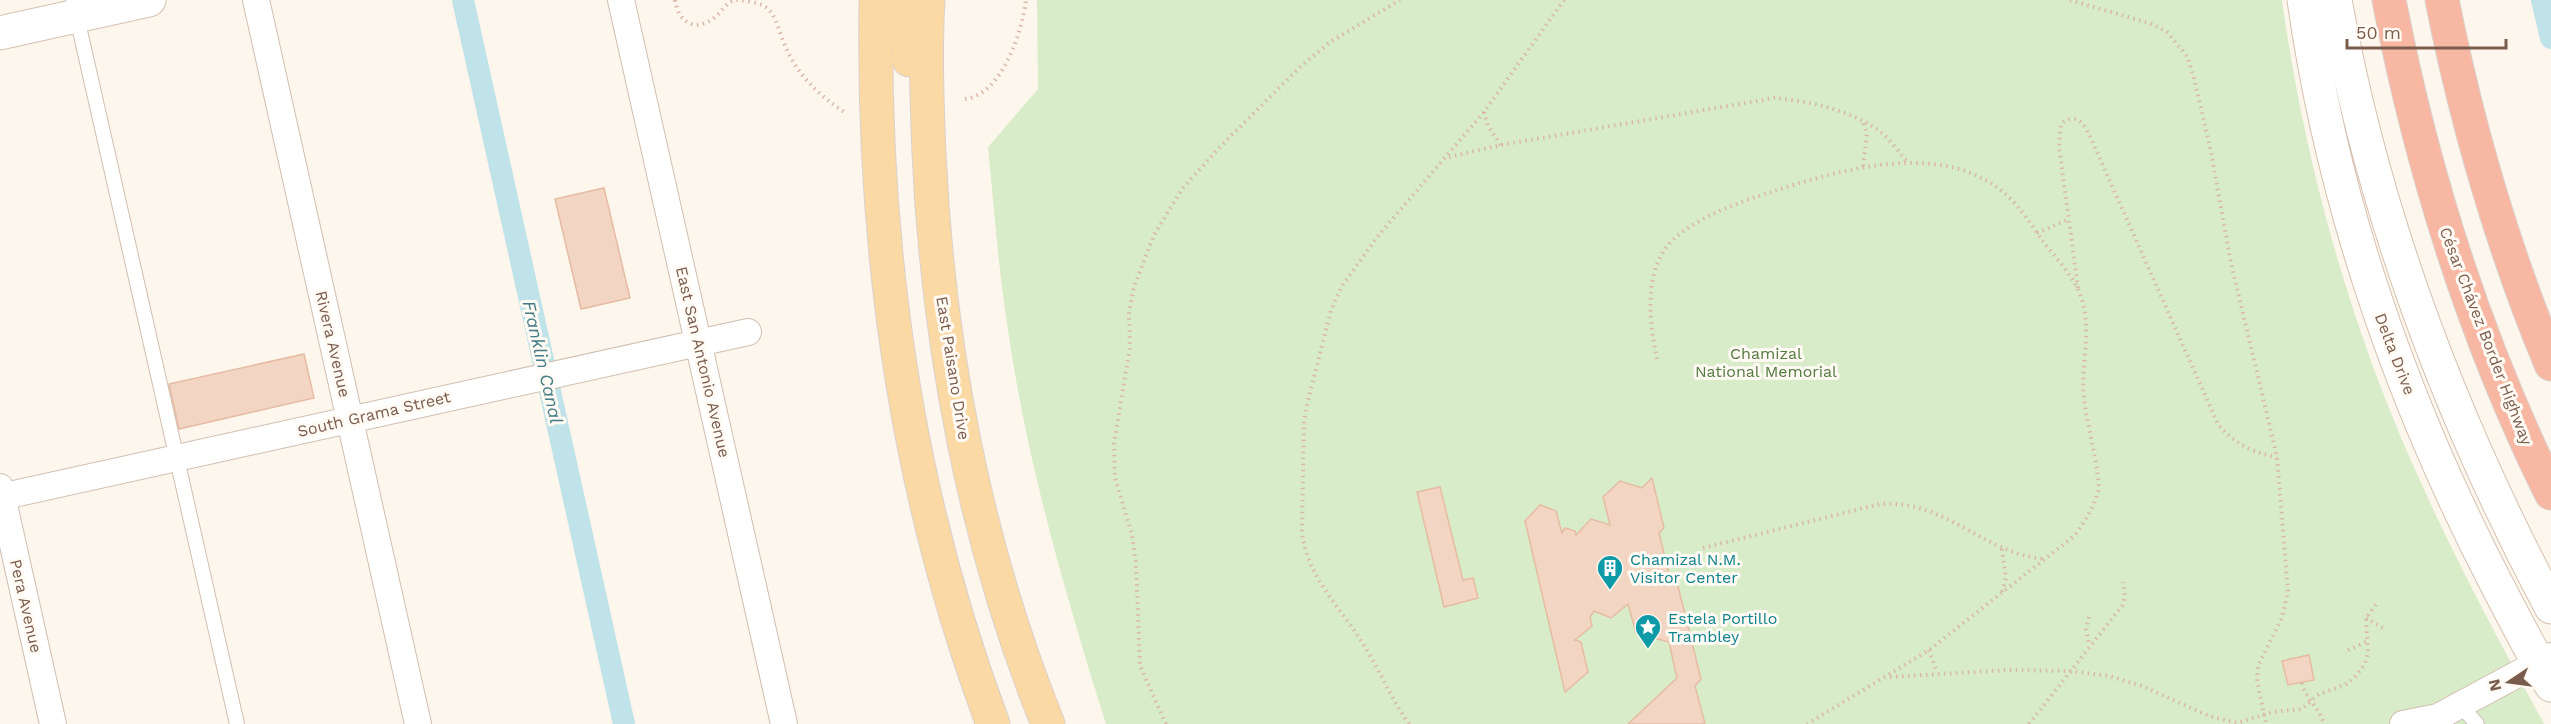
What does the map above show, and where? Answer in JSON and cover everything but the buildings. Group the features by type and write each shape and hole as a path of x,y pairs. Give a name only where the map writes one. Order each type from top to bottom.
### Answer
{"highway":[{"name":"César Chávez Border Highway","path":"2389,0 2404,81 2458,271 2497,373 2551,493"},
{"path":"2442,0 2460,89 2486,182 2510,260 2551,364"}],"main road":[{"path":"0,33 74,8 149,0"},
{"path":"928,114 909,82 910,39 906,21 900,10 878,0 875,91 880,210 890,307 905,403 951,601 993,724"},
{"name":"East Paisano Drive","path":"928,0 928,114 938,269 966,445 996,573 1048,724"},
{"name":"Delta Drive","path":"2304,0 2321,101 2344,198 2373,293 2442,472 2547,668"},
{"path":"2335,0 2358,109 2375,172 2423,321 2472,447 2551,607"}],"street":[{"name":"Rivera Avenue","path":"256,0 418,724"},
{"name":"East San Antonio Avenue","path":"621,0 784,724"},
{"name":"South Grama Street","path":"1,493 177,458 513,382 748,332"},
{"name":"Pera Avenue","path":"1,493 53,724"},
{"path":"2403,724 2469,715 2547,668"}],"lane":[{"path":"74,8 237,724"}],"path":[{"path":"675,0 677,13 685,22 697,24 713,19 726,5 735,0 753,1 766,6 775,18 790,58 803,77 825,99 847,114"},
{"path":"965,99 971,98 987,86 1013,53 1022,30 1026,0"},
{"path":"1166,724 1140,666 1136,564 1132,535 1115,478 1114,443 1117,412 1130,347 1129,312 1139,271 1154,235 1182,189 1220,147 1300,67 1330,42 1400,0"},
{"path":"1409,724 1390,696 1368,652 1310,566 1302,532 1304,420 1331,310 1342,286 1378,236 1449,157 1454,147 1484,112 1564,0"},
{"path":"2070,0 2152,24 2167,32 2187,56 2211,152 2231,263 2277,458 2288,591 2282,618 2258,666 2258,681 2266,724"},
{"path":"1449,157 1501,145 1774,98 1800,100 1863,121 1880,132 1907,162"},
{"path":"1484,112 1488,126 1501,145"},
{"path":"1807,724 1929,650 2045,559 2081,527 2096,500 2098,472 2084,399 2086,325 2079,290 2059,134 2061,124 2068,118 2076,118 2082,122 2088,132 2218,424 2226,434 2253,452 2277,458"},
{"path":"1863,121 1868,134 1863,166"},
{"path":"1657,359 1650,324 1652,289 1659,263 1676,237 1700,221 1758,196 1863,166 1907,162 1955,170 1981,179 2002,191 2037,233 2079,290"},
{"path":"2037,233 2069,219"},
{"path":"1703,548 1880,504 1896,503 1935,511 2002,549 2045,559"},
{"path":"2002,549 2006,578 2002,592"},
{"path":"2029,724 2122,606 2125,597 2123,582"},
{"path":"1887,677 1937,672 2071,671 2109,676 2142,686 2226,722 2250,721 2264,714 2301,709 2311,700 2354,678 2365,664 2368,653 2366,618 2377,603"},
{"path":"2089,617 2086,629 2089,645"},
{"path":"2366,618 2383,628"},
{"path":"2348,650 2366,642"},
{"path":"1929,650 1937,672"},
{"path":"2301,683 2306,695 2321,712 2324,724"}],"green space":[{"name":"Chamizal National Memorial","path":"1037,0 2282,0 2291,60 2316,179 2331,237 2368,353 2413,465 2443,531 2544,724 1106,724 1062,576 1036,476 1015,374 996,235 988,147 1038,89"}],"waterway":[{"name":"Franklin Canal","path":"463,0 624,724"},
{"path":"2542,0 2551,38"}],"place":[{"name":"Chamizal N.M. Visitor Center","path":"1610,591"},
{"name":"Estela Portillo Trambley","path":"1648,650"}]}
